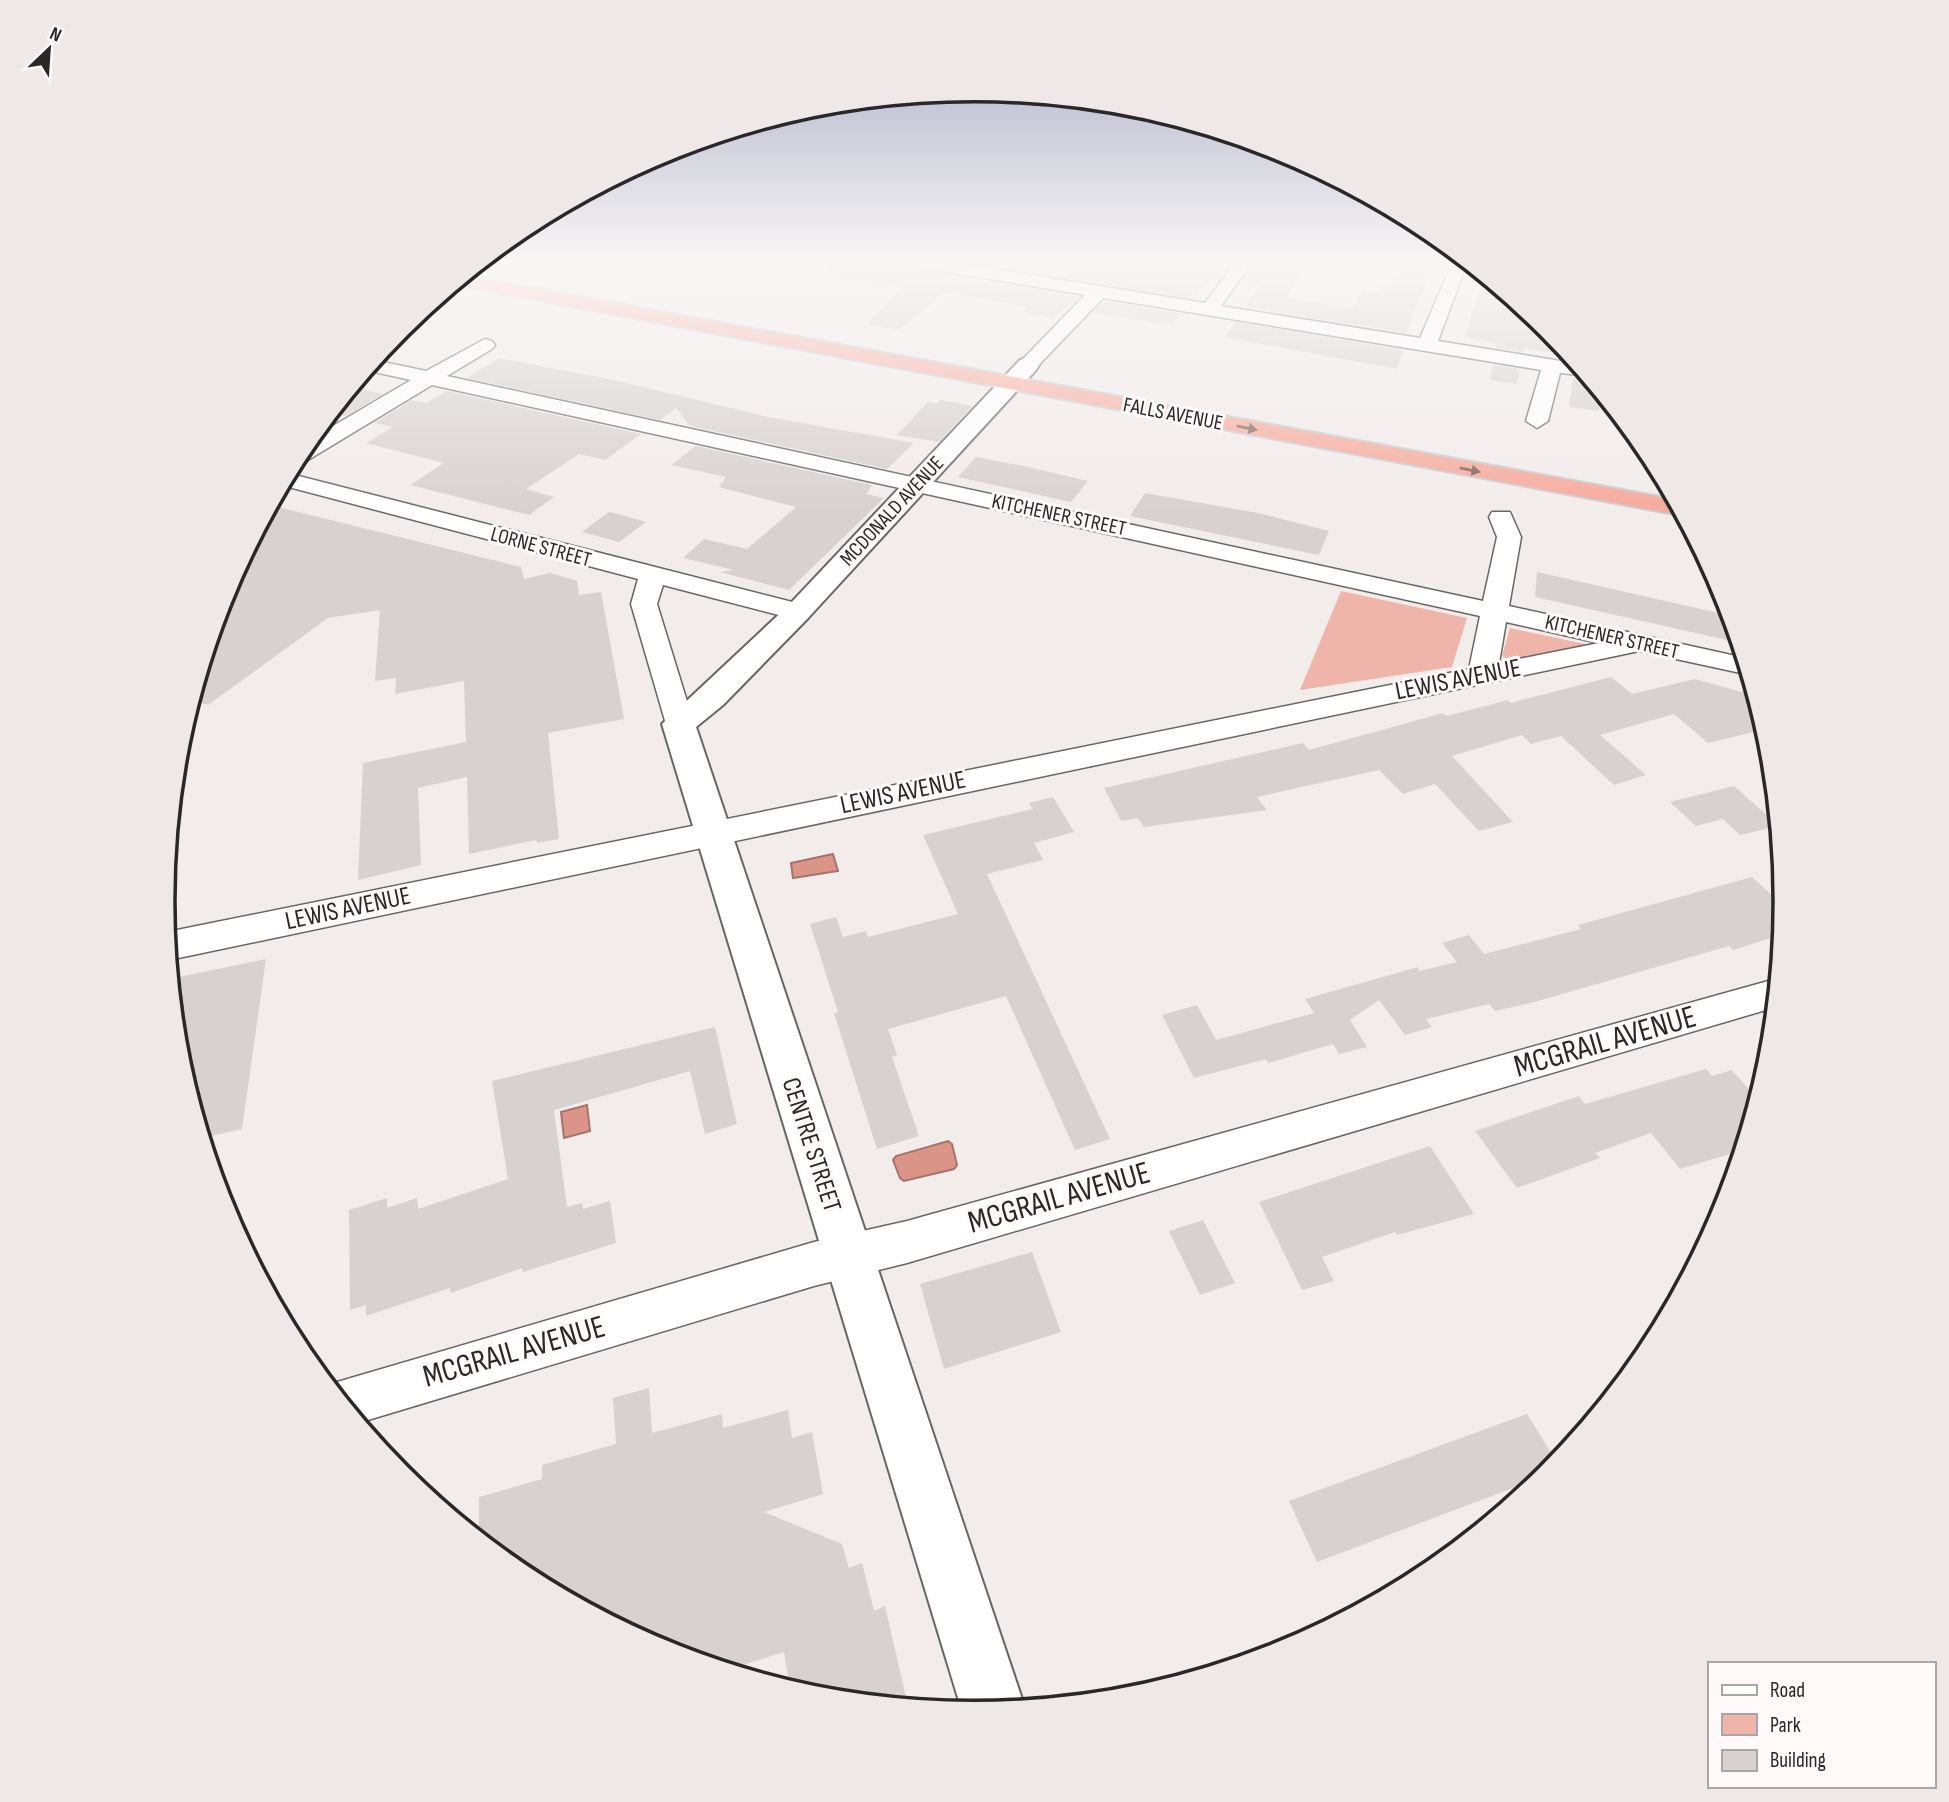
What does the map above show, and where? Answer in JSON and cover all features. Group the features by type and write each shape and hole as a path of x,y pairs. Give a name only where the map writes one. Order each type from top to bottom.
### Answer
{"highway":[{"name":"FALLS AVENUE","path":"847,345 1020,374 1286,412"},
{"name":"FALLS AVENUE","path":"877,345 1670,507"},
{"path":"1394,432 1655,482"}],"street":[{"path":"319,444 485,345"},
{"name":"MCDONALD AVENUE","path":"679,724 712,698 798,612 1048,345"},
{"path":"1428,345 1571,369"},
{"path":"1537,421 1552,366"},
{"name":"KITCHENER STREET","path":"379,367 1738,665"},
{"name":"LORNE STREET","path":"294,482 798,612"},
{"path":"1482,676 1509,537 1501,517"},
{"name":"CENTRE STREET","path":"652,576 644,604 679,724 846,1255 990,1700"},
{"name":"LEWIS AVENUE","path":"177,944 1639,643"},
{"name":"MCGRAIL AVENUE","path":"350,1401 846,1255 906,1242 1768,995"}],"green space":[{"path":"1341,591 1467,618 1452,667 1300,690"},
{"path":"1510,628 1585,644 1586,647 1509,660 1502,656"}],"shaded area":[{"path":"833,854 838,871 793,878 791,863"},
{"path":"587,1105 590,1131 564,1138 561,1112"},
{"path":"948,1141 952,1144 957,1165 954,1169 904,1181 900,1178 893,1160 896,1156"}],"building":[{"path":"1269,345 1374,345 1403,350 1397,369"},
{"path":"1497,345 1549,345 1556,353 1524,348 1524,352 1496,348"},
{"path":"499,358 614,380 768,417 914,443 887,469 690,426 676,408 660,420 467,378"},
{"path":"1493,365 1520,369 1517,384 1490,380"},
{"path":"1573,377 1579,377 1600,403 1599,411 1569,407"},
{"path":"361,389 383,394 345,416 339,415"},
{"path":"446,391 641,434 605,460 579,454 526,489 554,497 529,515 410,485 444,463 366,443 393,427 374,423 412,400 426,403"},
{"path":"940,400 972,406 939,442 897,435 928,402 936,404"},
{"path":"696,446 872,485 866,494 884,498 789,590 720,572 734,570 683,558 704,539 747,549 796,507 719,487 726,477 671,465"},
{"path":"976,457 1088,481 1071,502 958,477"},
{"path":"1145,493 1258,513 1329,531 1319,555 1130,516"},
{"path":"279,507 521,567 524,579 550,573 577,581 579,595 601,592 624,719 548,733 559,839 537,843 536,840 469,854 467,777 418,788 421,865 358,880 363,763 466,742 464,681 395,694 396,678 375,681 380,610 328,618 208,705 200,703 217,644 257,547"},
{"path":"609,512 646,522 619,542 582,532"},
{"path":"1537,572 1720,613 1731,641 1535,597"},
{"path":"1611,677 1632,694 1695,679 1747,695 1756,731 1708,743 1674,714 1600,735 1646,775 1614,785 1561,736 1531,744 1522,735 1452,756 1513,822 1479,831 1435,784 1403,794 1379,770 1257,797 1267,810 1144,827 1138,818 1121,821 1104,788 1303,743 1309,750 1443,713 1447,716 1508,700 1511,703"},
{"path":"1734,786 1769,817 1770,828 1740,835 1723,819 1696,826 1670,802"},
{"path":"1053,797 1074,832 1034,843 1043,860 987,874 1110,1139 1075,1150 1006,996 888,1029 897,1055 892,1057 919,1136 877,1149 834,1013 838,1012 810,924 836,917 843,937 866,931 868,937 958,914 923,835 1033,809 1029,803"},
{"path":"1752,877 1774,897 1773,937 1733,950 1729,946 1531,1003 1495,1011 1489,1004 1426,1019 1432,1027 1405,1035 1379,1000 1350,1020 1367,1047 1339,1054 1333,1044 1268,1063 1266,1059 1194,1078 1162,1015 1197,1005 1216,1040 1314,1013 1305,999 1418,967 1419,971 1457,962 1442,943 1469,935 1484,954 1581,929 1578,925"},
{"path":"266,959 242,1129 210,1136 190,1057 179,977"},
{"path":"715,1027 737,1124 705,1134 690,1071 554,1110 567,1207 582,1203 583,1209 610,1201 616,1243 523,1272 522,1268 451,1293 450,1288 366,1316 366,1305 350,1310 349,1210 387,1198 387,1208 417,1198 418,1209 508,1179 492,1081"},
{"path":"1706,1069 1712,1076 1732,1070 1751,1092 1734,1153 1680,1169 1651,1133 1595,1153 1600,1158 1517,1188 1475,1131 1579,1096 1585,1104"},
{"path":"1430,1146 1474,1214 1397,1235 1395,1232 1322,1257 1334,1281 1302,1290 1259,1202"},
{"path":"1203,1220 1235,1283 1200,1295 1169,1231"},
{"path":"1032,1252 1061,1332 944,1369 920,1284"},
{"path":"649,1388 652,1433 722,1414 723,1428 788,1410 792,1438 812,1432 823,1494 764,1512 842,1544 849,1568 862,1563 874,1611 885,1606 906,1697 870,1694 788,1678 784,1652 742,1665 669,1640 575,1593 530,1566 479,1528 479,1497 542,1479 542,1465 616,1444 613,1398"},
{"path":"1527,1414 1552,1454 1514,1490 1513,1488 1317,1562 1289,1501"}]}
